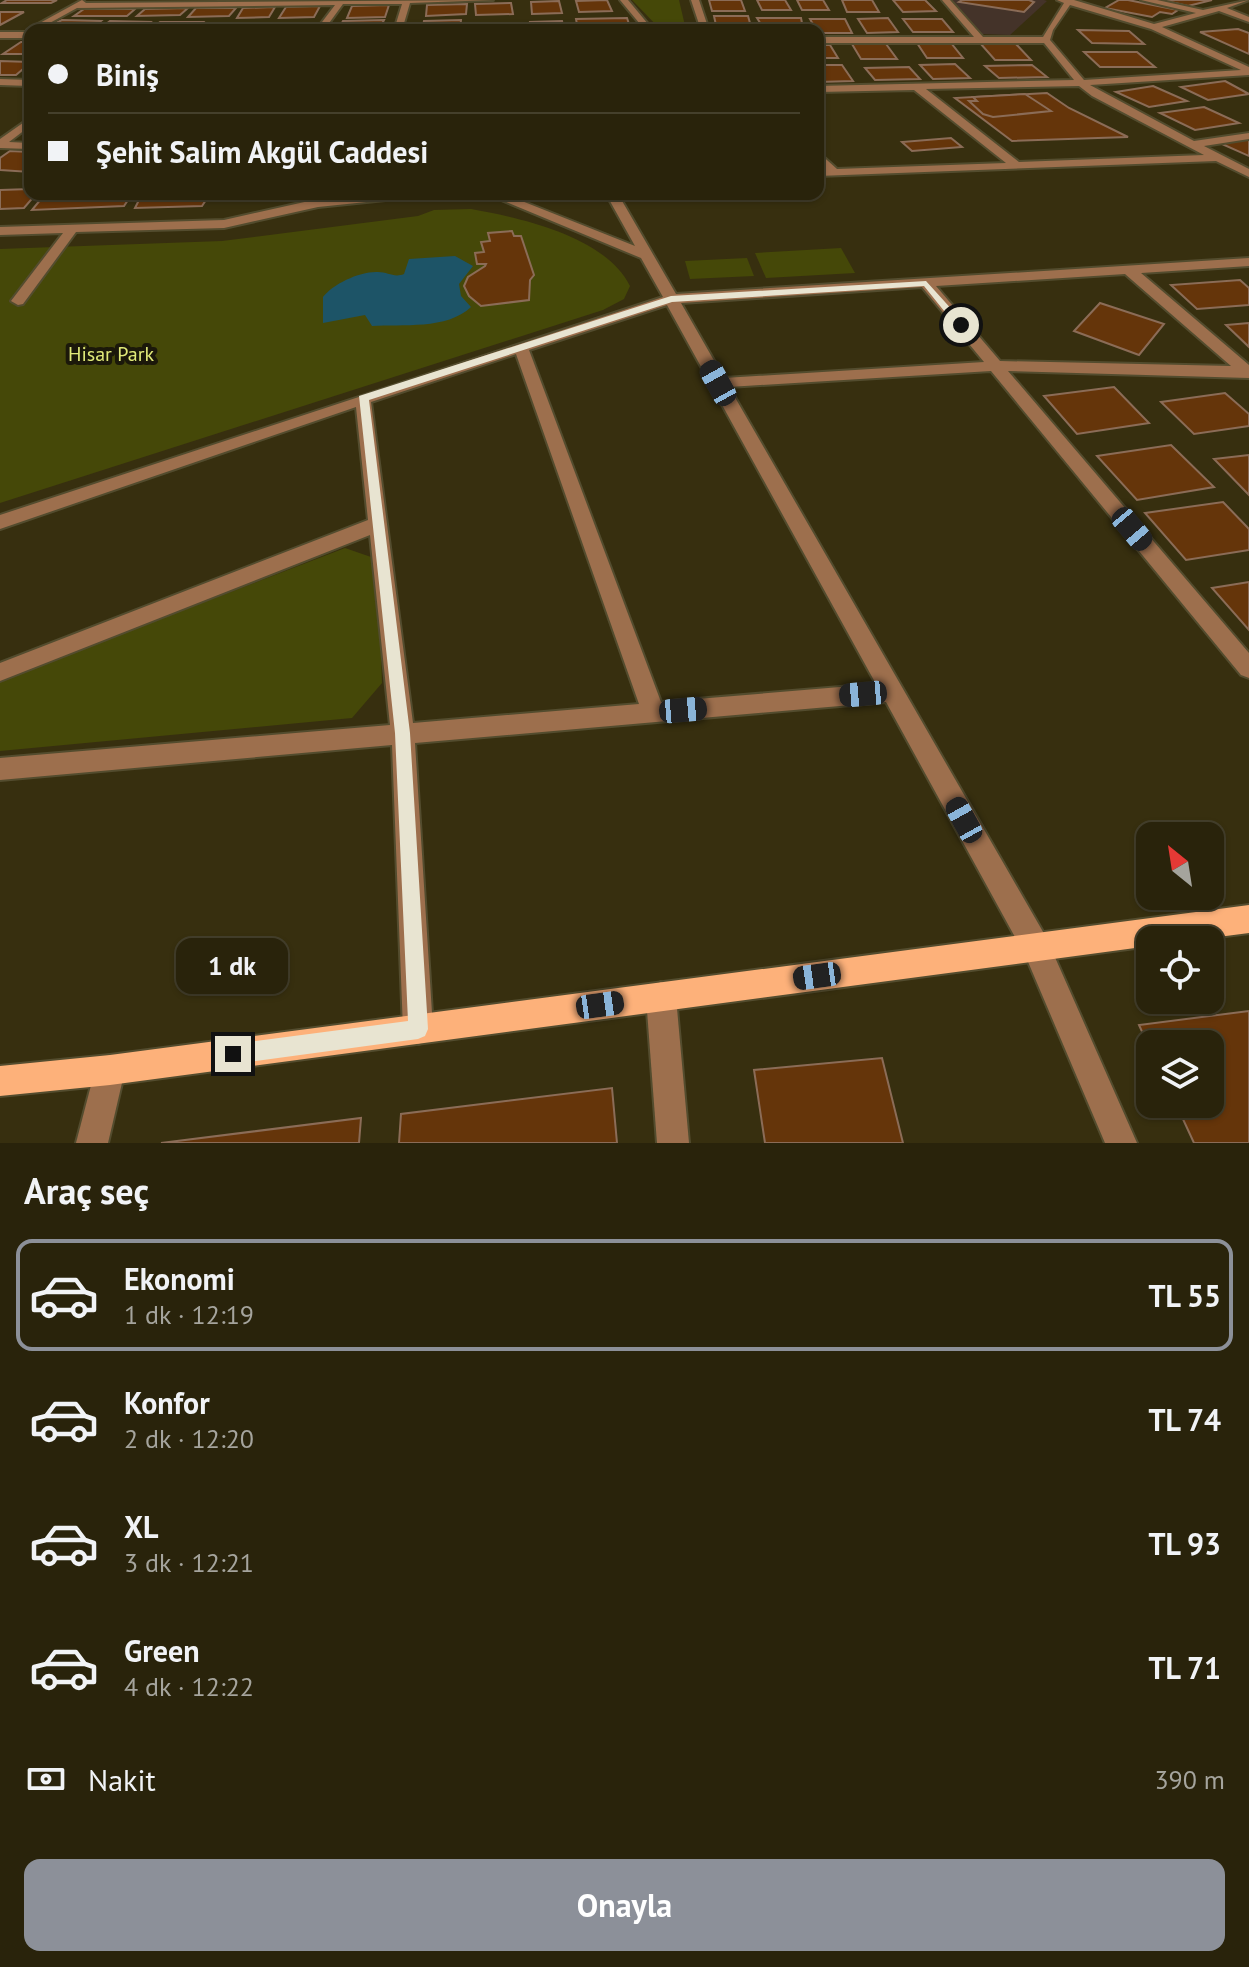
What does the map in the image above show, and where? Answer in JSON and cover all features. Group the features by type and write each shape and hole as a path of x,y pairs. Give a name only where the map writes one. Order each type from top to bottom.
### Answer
{"main road":[{"path":"0,1081 110,1070 1249,919"}],"street":[{"path":"43,24 87,0"},
{"path":"74,6 489,0"},
{"path":"624,0 644,24"},
{"path":"695,0 703,24"},
{"path":"946,0 981,40"},
{"path":"1145,0 1204,12"},
{"path":"1154,27 1248,0"},
{"path":"400,24 407,1"},
{"path":"1046,40 1066,1 1154,27 1249,71"},
{"path":"324,24 340,3"},
{"path":"1219,8 1249,20"},
{"path":"0,35 24,33"},
{"path":"824,40 1046,40"},
{"path":"1046,40 1081,83 1095,94 1249,174"},
{"path":"824,89 1081,83 1249,71"},
{"path":"0,82 24,83"},
{"path":"917,87 1017,166"},
{"path":"0,144 24,126"},
{"path":"1189,145 1249,136"},
{"path":"0,144 24,146"},
{"path":"824,173 1215,158"},
{"path":"824,161 835,173"},
{"path":"0,231 224,224 315,200"},
{"path":"508,200 646,255"},
{"path":"615,200 1036,947 1121,1143"},
{"path":"18,301 73,228"},
{"path":"0,522 671,299 1249,262"},
{"path":"1129,270 1248,372"},
{"path":"926,283 1249,669"},
{"path":"521,348 654,713"},
{"path":"718,383 995,366 1248,372"},
{"path":"363,399 403,733 418,1029"},
{"path":"0,672 378,524"},
{"path":"0,769 892,692"},
{"path":"661,997 673,1143"},
{"path":"92,1143 110,1070"}],"shaded area":[{"path":"952,0 1047,1 1010,35 982,34"}],"green space":[{"path":"632,0 679,0 685,24 655,24"},
{"name":"Hisar Park","path":"471,209 537,224 583,242 618,269 630,286 624,299 603,310 0,503 0,249 222,241 418,216 434,210"},
{"path":"841,248 855,273 766,278 755,253"},
{"path":"747,258 754,276 690,279 685,261"},
{"path":"345,548 371,557 379,594 382,683 352,718 0,751 0,681"}],"water":[{"path":"455,256 473,266 459,284 461,296 471,307 461,314 437,323 424,324 372,326 365,315 323,323 323,297 348,279 371,272 400,275 404,274 409,259"}],"building":[{"path":"7,0 57,0 51,3 2,3"},
{"path":"607,0 612,11 579,12 576,1"},
{"path":"709,0 741,0 745,11 712,11"},
{"path":"757,0 785,0 791,10 762,10"},
{"path":"797,0 823,0 829,10 802,10"},
{"path":"842,0 872,0 879,12 847,12"},
{"path":"893,0 925,0 936,11 903,12"},
{"path":"1119,0 1178,10 1172,14 1160,12 1152,17 1105,8"},
{"path":"1162,0 1212,0 1188,6"},
{"path":"559,1 562,13 532,14 531,2"},
{"path":"959,2 1034,2 1024,12"},
{"path":"511,3 513,14 476,15 475,4"},
{"path":"467,4 466,14 426,16 427,5"},
{"path":"389,5 385,17 347,18 352,6"},
{"path":"320,6 314,17 279,18 286,7"},
{"path":"275,7 269,17 237,18 243,8"},
{"path":"188,8 180,15 137,16 145,9"},
{"path":"196,8 236,8 229,16 188,17"},
{"path":"84,9 135,9 127,16 74,16"},
{"path":"0,12 24,12 0,25"},
{"path":"714,16 748,16 750,24 716,24"},
{"path":"627,18 629,24 577,24 576,19"},
{"path":"757,18 801,18 802,24 761,24"},
{"path":"888,18 898,32 867,33 858,19"},
{"path":"810,19 845,19 852,33 824,33 824,24 813,24"},
{"path":"903,19 942,19 953,32 913,32"},
{"path":"62,20 101,21 97,24 54,24"},
{"path":"384,20 382,24 341,24 343,21"},
{"path":"461,20 461,24 423,24 424,21"},
{"path":"110,21 150,22 147,24 106,24"},
{"path":"562,21 563,24 530,24"},
{"path":"160,22 203,22 201,24 158,24"},
{"path":"264,23 313,23 312,24"},
{"path":"1238,29 1249,33 1249,54 1200,32"},
{"path":"1078,30 1129,31 1144,44 1092,43"},
{"path":"21,42 24,42 24,54 3,54"},
{"path":"917,43 951,43 963,58 927,58"},
{"path":"980,43 1015,43 1031,60 995,60"},
{"path":"852,44 886,44 897,59 861,59"},
{"path":"824,45 830,45 838,58 824,58"},
{"path":"1084,52 1137,52 1155,67 1100,67"},
{"path":"0,61 24,62 24,68 16,75 0,75"},
{"path":"955,64 970,78 933,79 920,65"},
{"path":"824,65 842,65 853,81 824,82"},
{"path":"1032,65 1047,77 999,78 985,66"},
{"path":"909,67 920,79 875,80 865,68"},
{"path":"1225,81 1249,94 1208,100 1181,87"},
{"path":"1153,86 1187,101 1149,107 1116,92"},
{"path":"1047,93 1069,108 1128,137 1012,141 955,98"},
{"path":"1025,94 1051,111 993,117 983,114 969,101 977,101 973,97"},
{"path":"1204,107 1239,123 1195,130 1160,113"},
{"path":"951,138 962,147 912,151 902,142"},
{"path":"1249,138 1249,156 1222,144"},
{"path":"10,151 24,152 24,172 0,170 0,158"},
{"path":"24,189 24,200 31,200 24,208 0,209 0,190"},
{"path":"40,200 128,200 124,206 32,210"},
{"path":"139,200 206,200 202,206 135,208"},
{"path":"512,231 514,236 521,236 534,275 530,280 529,300 481,306 469,296 464,286 468,277 486,264 477,264 475,253 484,252 481,242 490,241 488,233"},
{"path":"1240,280 1249,288 1249,305 1197,309 1171,285"},
{"path":"1100,303 1164,324 1139,355 1074,331"},
{"path":"1249,323 1249,347 1226,325"},
{"path":"1114,387 1149,423 1077,434 1044,396"},
{"path":"1225,393 1249,414 1249,426 1194,434 1161,402"},
{"path":"1171,445 1214,487 1137,500 1097,456"},
{"path":"1249,455 1249,495 1214,459"},
{"path":"1223,502 1249,529 1249,550 1186,560 1145,513"},
{"path":"1249,582 1249,630 1212,588"},
{"path":"1249,1011 1249,1143 1194,1143 1182,1118 1224,1118 1224,1030 1141,1030 1139,1025"},
{"path":"882,1058 903,1143 765,1143 754,1070"},
{"path":"612,1088 617,1143 399,1143 401,1114"},
{"path":"361,1118 359,1143 161,1143"}],"route":[{"path":"233,1054 418,1029 403,733 363,399 671,299 926,283 961,325"}]}
